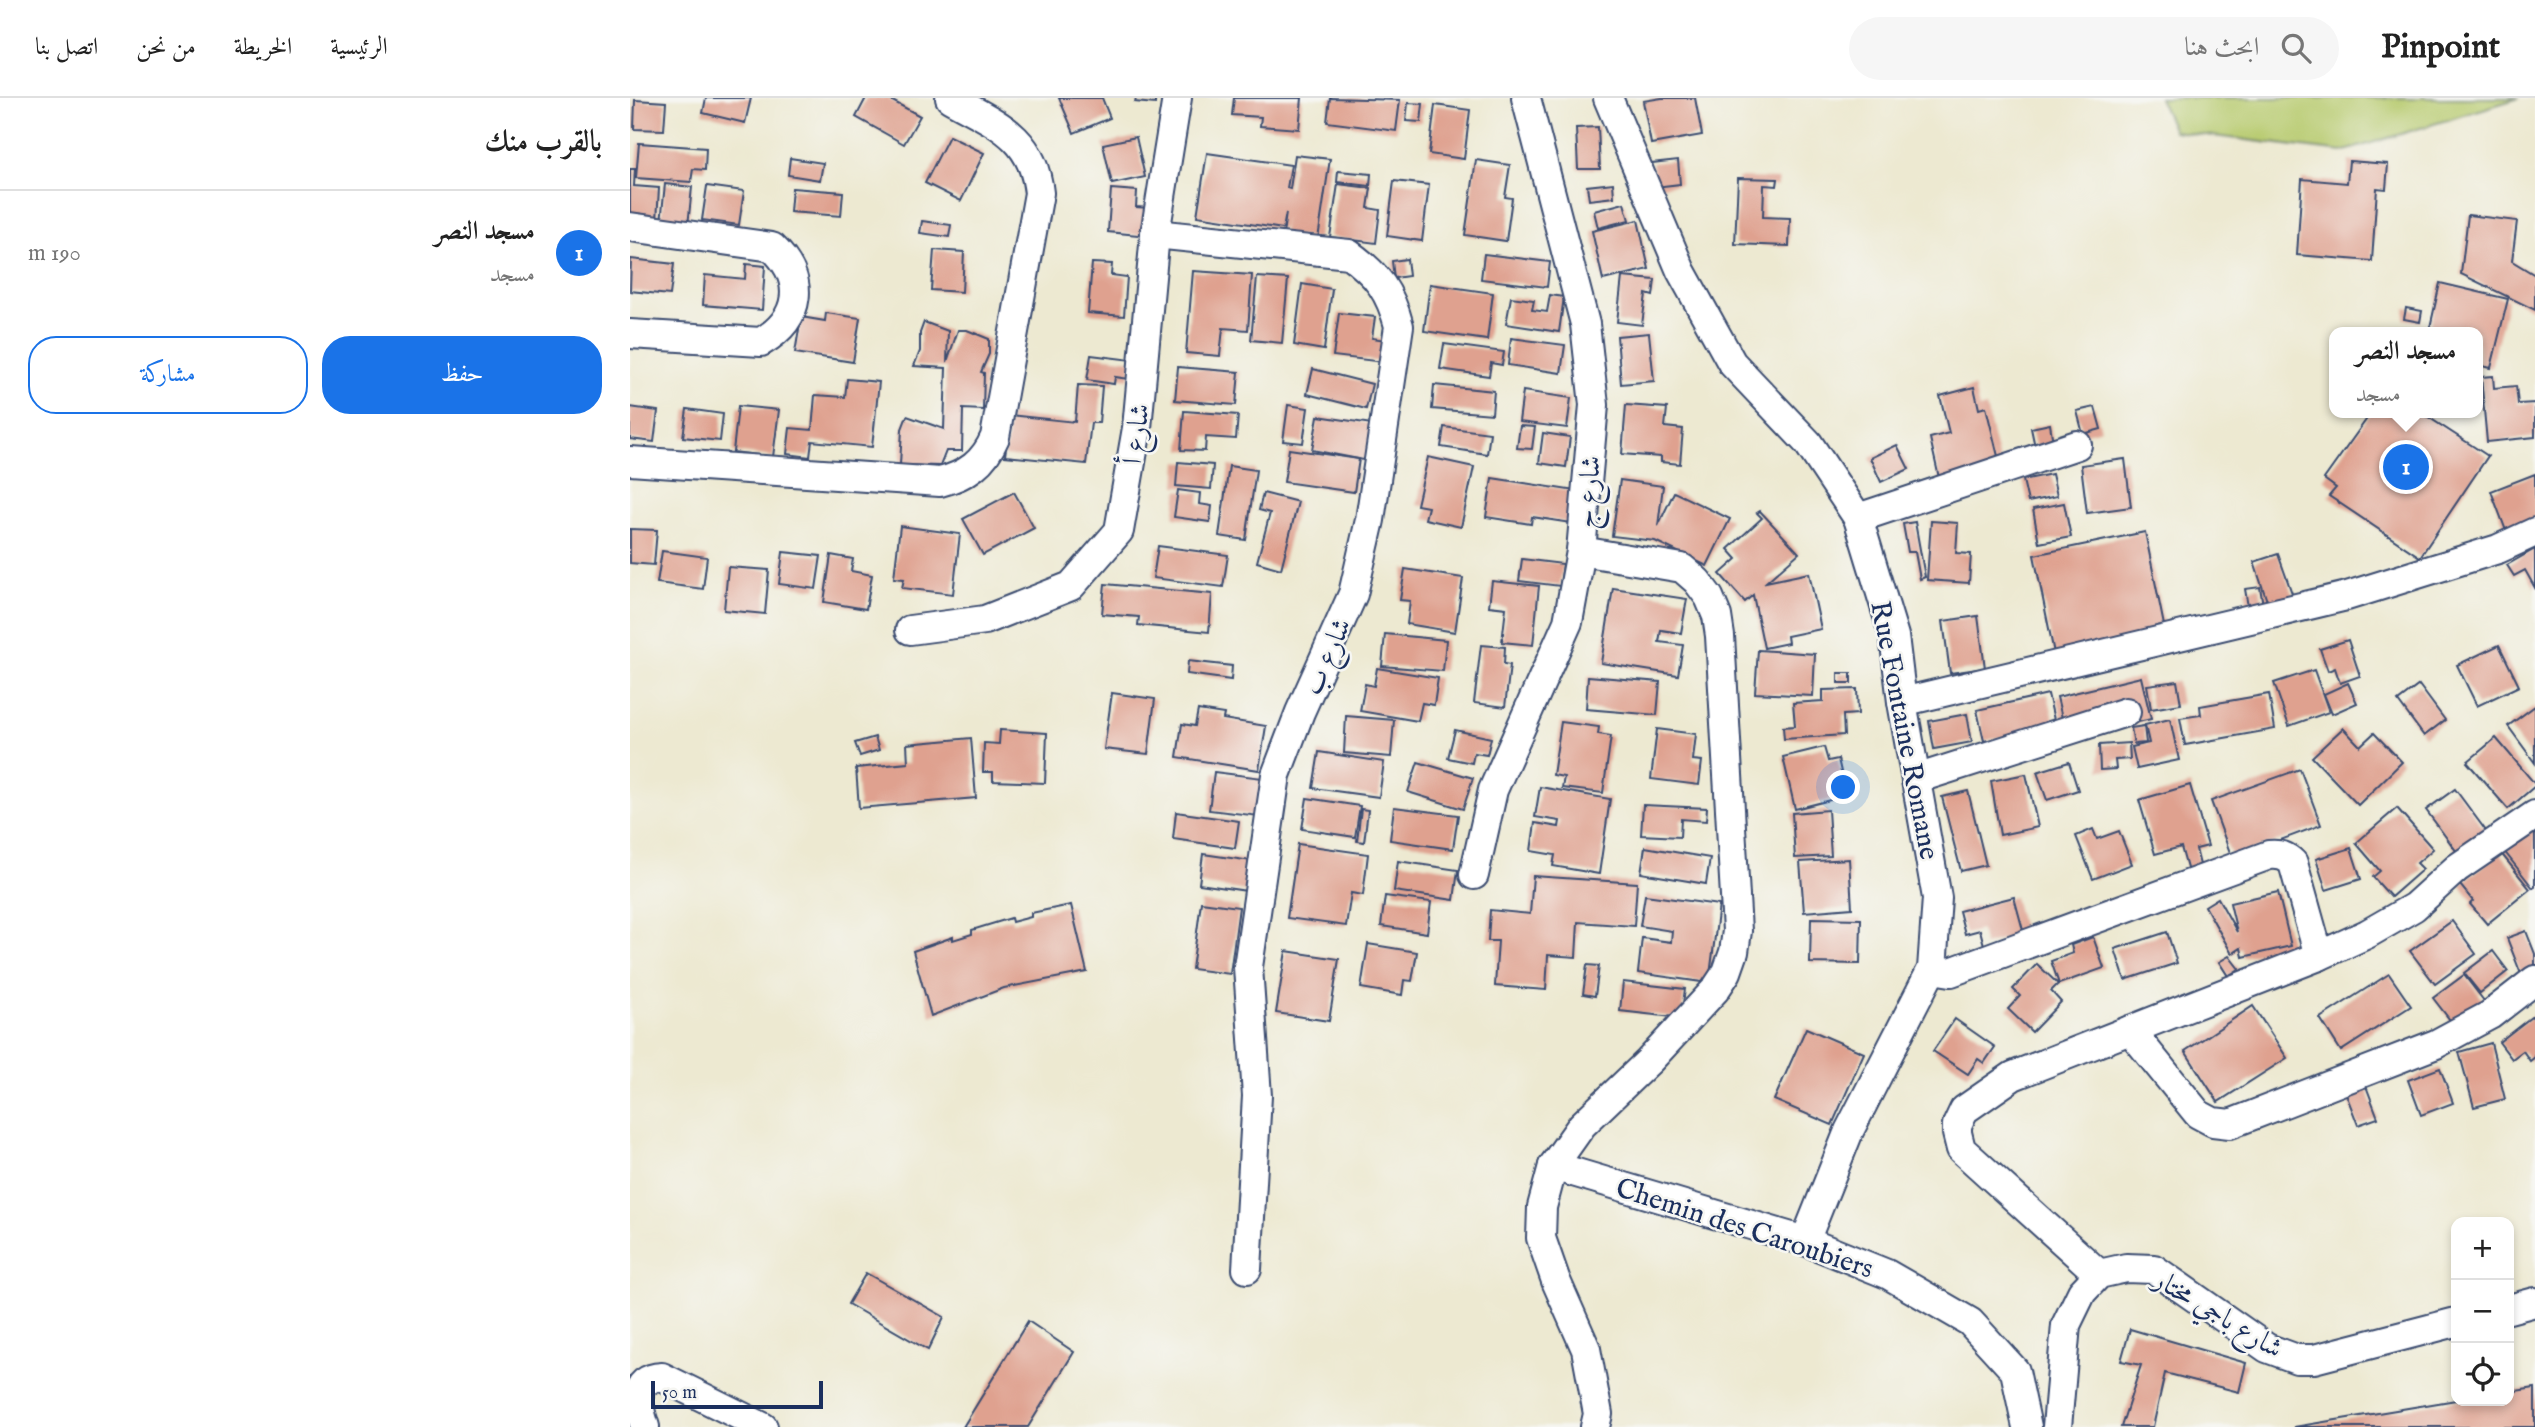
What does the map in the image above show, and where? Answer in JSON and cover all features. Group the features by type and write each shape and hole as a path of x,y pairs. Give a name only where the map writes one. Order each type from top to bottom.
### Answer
{"street":[{"path":"630,461 940,482 955,478 980,463 995,437 1040,193 1038,175 1022,144 1009,132 950,98"},
{"name":"شارع أ","path":"910,630 985,620 1070,586 1119,531 1138,428 1155,234 1177,98"},
{"name":"شارع ج","path":"1474,875 1493,790 1568,622 1581,551 1594,405 1585,324 1526,98"},
{"name":"Rue Fontaine Romane","path":"1608,98 1681,271 1732,363 1808,443 1858,518 1894,636 1902,702 1937,898 1932,969 1849,1131 1805,1241"},
{"path":"630,227 772,247 784,258 796,289 794,305 787,321 776,333 761,342 630,334"},
{"name":"شارع ب","path":"1155,234 1349,254 1367,267 1382,284 1393,305 1399,326 1370,520 1353,593 1300,712 1276,775 1248,967 1257,1096 1247,1269"},
{"path":"1858,518 2077,445"},
{"path":"1902,702 2347,596 2498,550 2535,532"},
{"path":"1581,551 1682,568 1698,581 1717,616 1737,931 1727,972 1715,990 1649,1061 1582,1125 1553,1166 1542,1207 1541,1238 1586,1349 1598,1414 1595,1427"},
{"path":"1916,779 2126,712"},
{"path":"2057,1427 2066,1325 2081,1292 2099,1274 1962,1149 1958,1141 1957,1125 1964,1110 2013,1076 2319,956 2367,934 2414,907 2457,868 2535,815"},
{"path":"1932,969 1951,972 2269,855 2283,856 2293,863 2319,956"},
{"path":"2130,1030 2198,1114 2213,1122 2230,1124 2436,1044 2490,1015 2535,980"},
{"name":"Chemin des Caroubiers","path":"1553,1166 1805,1241 1887,1274 1969,1322 2015,1371 2027,1427"},
{"name":"شارع باجي مختار","path":"2099,1274 2126,1268 2154,1269 2267,1348 2297,1359 2314,1359 2451,1323"},
{"path":"2514,1308 2535,1302"},
{"path":"645,1427 636,1402 638,1392 643,1383 657,1377 662,1377 763,1427"}],"green space":[{"path":"2159,98 2519,98 2342,152 2174,131"}],"building":[{"path":"706,98 751,98 745,123 703,113"},
{"path":"866,98 887,98 920,116 904,144 856,117"},
{"path":"1059,98 1102,98 1110,118 1074,133"},
{"path":"1136,98 1155,98 1155,104 1135,102"},
{"path":"1234,98 1302,98 1299,129 1260,126 1261,117 1232,115"},
{"path":"1330,98 1400,100 1396,131 1327,122"},
{"path":"1695,98 1702,135 1651,144 1643,101"},
{"path":"635,100 666,102 664,130 634,129"},
{"path":"1408,103 1423,104 1421,122 1406,121"},
{"path":"1435,105 1470,110 1464,159 1429,154"},
{"path":"1598,127 1600,169 1578,169 1576,128"},
{"path":"949,136 984,153 961,201 925,183"},
{"path":"1136,137 1145,177 1112,184 1103,144"},
{"path":"639,143 706,148 705,170 693,169 691,182 636,178"},
{"path":"1207,153 1291,165 1287,188 1290,189 1295,155 1330,159 1318,239 1283,234 1286,213 1283,229 1197,216"},
{"path":"790,158 823,163 820,180 788,175"},
{"path":"1476,160 1510,165 1505,197 1512,198 1506,241 1465,235"},
{"path":"1678,160 1680,184 1655,187 1652,163"},
{"path":"2349,161 2388,164 2386,189 2377,188 2372,261 2297,255 2302,179 2347,183"},
{"path":"630,169 635,169 634,186 659,188 657,220 630,218"},
{"path":"1338,171 1371,174 1370,186 1337,182"},
{"path":"1738,178 1778,179 1777,186 1764,185 1763,217 1790,218 1789,246 1735,244"},
{"path":"1394,181 1429,185 1422,241 1387,236"},
{"path":"1613,183 1614,197 1589,200 1587,186"},
{"path":"665,184 692,187 688,226 661,222"},
{"path":"1338,184 1371,188 1368,208 1380,210 1376,243 1330,237"},
{"path":"707,186 744,191 739,225 702,220"},
{"path":"792,188 843,192 841,216 790,212"},
{"path":"1111,189 1137,191 1136,207 1150,208 1148,236 1108,232"},
{"path":"1624,203 1629,220 1598,228 1594,211"},
{"path":"2468,215 2517,221 2512,261 2535,275 2535,310 2461,274"},
{"path":"1638,220 1649,269 1603,280 1592,231"},
{"path":"922,221 951,225 949,237 920,233"},
{"path":"934,250 964,252 962,292 931,290"},
{"path":"1484,254 1550,262 1547,287 1481,279"},
{"path":"631,259 674,264 670,295 630,291"},
{"path":"1407,259 1409,276 1394,278 1392,261"},
{"path":"1092,263 1112,264 1111,275 1127,277 1124,316 1088,313"},
{"path":"746,264 765,266 762,310 703,305 705,275 745,279"},
{"path":"1193,271 1252,275 1248,330 1223,328 1220,356 1186,353"},
{"path":"1257,277 1288,279 1282,343 1251,340"},
{"path":"1622,277 1655,280 1653,296 1646,294 1642,325 1617,322"},
{"path":"2440,283 2508,299 2491,368 2483,366 2483,327 2430,327"},
{"path":"1302,284 1332,289 1324,350 1294,345"},
{"path":"1430,284 1493,293 1487,340 1424,331"},
{"path":"1550,295 1564,297 1559,332 1506,324 1511,297 1534,300 1532,310 1547,312"},
{"path":"2406,308 2422,311 2420,322 2404,319"},
{"path":"826,313 860,318 853,362 795,353 801,317 825,321"},
{"path":"1339,313 1375,317 1372,338 1386,340 1383,362 1333,356"},
{"path":"924,322 948,331 947,362 958,330 967,330 989,339 989,354 981,372 984,373 983,410 963,409 962,451 946,451 940,466 900,465 902,429 907,416 944,429 946,368 914,366 920,351 920,333"},
{"path":"1649,333 1654,381 1621,384 1617,336"},
{"path":"1511,338 1565,345 1561,373 1508,365"},
{"path":"1444,344 1504,352 1502,365 1491,363 1489,376 1440,369"},
{"path":"1091,355 1132,360 1129,379 1115,377 1114,384 1087,380"},
{"path":"1178,367 1239,372 1236,405 1175,400"},
{"path":"1313,369 1372,384 1366,409 1307,394"},
{"path":"2493,376 2494,388 2516,386 2518,404 2535,403 2535,437 2487,442 2483,377"},
{"path":"847,379 879,382 872,447 812,441 810,457 787,454 790,428 812,430 815,395 845,397"},
{"path":"1078,385 1102,386 1099,423 1091,423 1086,464 1005,456 1010,415 1075,422"},
{"path":"1434,385 1494,391 1492,414 1432,409"},
{"path":"1974,387 1979,409 1986,407 2003,477 1942,491 1930,438 1949,433 1940,396"},
{"path":"1523,391 1571,398 1567,428 1519,422"},
{"path":"1288,405 1308,408 1303,443 1283,441"},
{"path":"1626,405 1667,408 1665,427 1683,429 1680,464 1661,462 1661,457 1622,454"},
{"path":"738,406 779,410 773,457 733,452"},
{"path":"630,407 658,411 654,442 630,439"},
{"path":"2095,407 2101,429 2083,434 2077,411"},
{"path":"687,409 723,414 720,441 683,437"},
{"path":"1184,411 1238,415 1236,439 1206,437 1205,451 1181,450"},
{"path":"1318,416 1379,425 1374,462 1312,450"},
{"path":"2367,418 2430,418 2488,456 2420,557 2329,496 2336,488 2324,479"},
{"path":"2050,424 2053,443 2035,447 2031,428"},
{"path":"1520,426 1535,427 1532,449 1517,448"},
{"path":"1444,427 1490,433 1487,454 1441,447"},
{"path":"1543,433 1570,437 1566,467 1539,463"},
{"path":"1897,445 1909,469 1881,482 1870,458"},
{"path":"1289,449 1359,459 1354,492 1284,482"},
{"path":"1428,457 1474,467 1461,527 1425,519 1428,507 1417,505"},
{"path":"2125,459 2131,507 2087,513 2081,465"},
{"path":"1178,462 1213,465 1211,489 1176,486"},
{"path":"1229,466 1256,470 1246,540 1219,536"},
{"path":"2052,474 2057,496 2028,502 2023,480"},
{"path":"2535,474 2535,525 2508,536 2491,491"},
{"path":"1492,478 1582,492 1578,524 1532,517 1531,524 1486,517"},
{"path":"1620,480 1663,486 1658,526 1674,492 1730,519 1707,566 1655,541 1612,536"},
{"path":"1178,490 1200,493 1199,504 1212,506 1210,522 1174,517"},
{"path":"1014,492 1034,528 983,555 963,519"},
{"path":"1263,493 1298,502 1281,569 1257,562 1270,513 1259,510"},
{"path":"2064,503 2071,537 2039,543 2033,509"},
{"path":"1760,511 1799,553 1766,582 1809,573 1821,629 1787,636 1788,643 1764,648 1753,595 1745,602 1720,574 1737,559 1728,549 1762,518 1757,513"},
{"path":"1931,521 1958,523 1956,553 1971,554 1969,583 1927,580"},
{"path":"1915,522 1925,577 1920,579 1915,552 1908,552 1903,524"},
{"path":"900,526 960,534 953,594 902,588 904,579 894,578"},
{"path":"630,529 657,530 654,565 630,563"},
{"path":"2145,532 2168,645 2057,668 2034,555"},
{"path":"1158,546 1228,555 1223,587 1153,578"},
{"path":"2535,549 2535,588 2525,570 2514,576 2507,565"},
{"path":"662,551 707,557 703,589 657,583"},
{"path":"783,552 821,556 816,589 779,584"},
{"path":"2278,554 2294,599 2269,607 2254,562"},
{"path":"831,555 853,559 851,571 872,575 866,609 824,602"},
{"path":"1522,559 1563,564 1560,586 1519,581"},
{"path":"728,567 769,570 765,614 724,610"},
{"path":"1405,569 1463,578 1455,632 1407,624 1410,601 1400,600"},
{"path":"1492,581 1539,586 1533,645 1502,642 1506,608 1489,606"},
{"path":"1105,584 1212,594 1209,632 1138,625 1139,617 1102,614"},
{"path":"2260,587 2263,605 2248,607 2245,589"},
{"path":"1613,588 1687,599 1681,633 1661,630 1659,642 1683,645 1678,675 1601,663"},
{"path":"1978,616 1985,668 1950,673 1943,621"},
{"path":"1385,634 1446,640 1443,671 1382,666"},
{"path":"2348,640 2360,676 2340,683 2335,668 2328,671 2320,649"},
{"path":"1481,645 1505,647 1504,664 1510,665 1505,707 1474,703"},
{"path":"2499,645 2519,686 2477,706 2457,665"},
{"path":"1758,650 1815,654 1813,696 1755,693"},
{"path":"1188,661 1232,666 1231,680 1187,674"},
{"path":"1377,668 1438,678 1434,705 1422,703 1418,721 1360,711 1365,684 1374,686"},
{"path":"2314,670 2329,712 2289,726 2274,683"},
{"path":"1838,673 1851,673 1851,683 1838,683"},
{"path":"1588,676 1660,682 1657,715 1586,709"},
{"path":"2141,677 2151,719 2067,739 2057,697"},
{"path":"2177,681 2181,704 2151,709 2147,685"},
{"path":"2348,683 2357,703 2332,714 2324,694"},
{"path":"2419,685 2445,720 2424,736 2398,701"},
{"path":"1857,689 1858,714 1843,715 1844,735 1784,739 1783,727 1795,726 1793,703 1823,701 1823,690"},
{"path":"1112,693 1155,699 1148,754 1104,749"},
{"path":"2048,694 2058,737 2040,729 1984,741 1977,710"},
{"path":"2269,694 2275,729 2185,745 2180,718 2201,715 2200,706"},
{"path":"2535,706 2535,763 2508,726"},
{"path":"1198,710 1224,714 1223,719 1266,726 1259,770 1177,757 1182,724 1195,726"},
{"path":"1967,714 1972,742 1934,749 1929,721"},
{"path":"1346,716 1394,720 1391,757 1344,753"},
{"path":"2170,719 2179,760 2137,769 2132,747 2149,743 2145,725"},
{"path":"1561,722 1599,727 1598,734 1611,736 1603,793 1562,788 1564,777 1553,775"},
{"path":"2144,726 2146,743 2134,744 2131,728"},
{"path":"2343,728 2360,746 2374,733 2402,762 2358,805 2312,757"},
{"path":"1657,729 1696,734 1693,760 1702,761 1699,785 1651,779"},
{"path":"1000,730 1047,733 1045,783 993,781 993,772 983,772 984,743 999,744"},
{"path":"1455,730 1491,738 1487,755 1474,753 1472,763 1448,758"},
{"path":"875,737 879,750 860,756 855,743"},
{"path":"971,738 976,798 859,808 856,768 908,763 907,744"},
{"path":"2496,738 2535,784 2508,809 2467,762"},
{"path":"2129,743 2130,759 2115,760 2116,769 2100,770 2099,745"},
{"path":"1824,747 1828,761 1838,759 1844,785 1835,787 1838,798 1795,809 1783,757"},
{"path":"1319,752 1384,762 1379,797 1313,788"},
{"path":"1418,762 1473,778 1463,809 1408,792"},
{"path":"2069,762 2078,790 2047,800 2037,772"},
{"path":"2300,769 2321,825 2232,858 2211,801"},
{"path":"1214,772 1263,778 1259,816 1209,810"},
{"path":"2026,774 2038,827 2000,835 1991,781"},
{"path":"2190,785 2208,846 2196,849 2201,869 2188,872 2181,847 2155,854 2139,800"},
{"path":"1540,787 1610,799 1599,874 1553,866 1555,855 1531,851 1535,823 1559,827 1560,821 1535,817"},
{"path":"2455,789 2486,831 2457,852 2426,810"},
{"path":"1968,791 1986,865 1961,871 1942,797"},
{"path":"1307,798 1360,806 1355,837 1302,829"},
{"path":"1643,805 1707,808 1706,821 1681,819 1680,837 1641,835"},
{"path":"1394,807 1458,815 1453,849 1390,840"},
{"path":"2397,808 2433,849 2417,863 2423,869 2391,897 2373,877 2380,871 2356,843"},
{"path":"1361,809 1368,810 1364,842 1357,841"},
{"path":"1828,810 1831,856 1795,858 1792,813"},
{"path":"1176,812 1239,821 1235,848 1173,839"},
{"path":"2535,826 2535,887 2533,888 2504,851"},
{"path":"2093,829 2097,839 2119,831 2132,864 2093,879 2076,836"},
{"path":"1298,844 1368,854 1363,895 1351,893 1346,926 1287,918"},
{"path":"1645,847 1710,858 1706,884 1641,873"},
{"path":"2351,848 2361,879 2326,890 2316,859"},
{"path":"2500,852 2530,889 2487,924 2470,904 2473,901 2460,885"},
{"path":"1203,854 1252,861 1247,891 1199,884"},
{"path":"1849,859 1852,908 1804,912 1800,862"},
{"path":"1398,861 1458,870 1454,900 1394,891"},
{"path":"1533,876 1637,883 1634,926 1578,922 1576,957 1548,955 1546,990 1495,986 1498,941 1488,941 1490,910 1530,914"},
{"path":"2278,892 2291,946 2243,957 2241,948 2232,954 2205,906 2218,898 2237,932 2230,903"},
{"path":"1645,895 1719,905 1709,983 1638,973 1642,938 1671,942 1672,931 1640,926"},
{"path":"1385,896 1431,902 1427,933 1381,926"},
{"path":"2014,897 2024,934 1984,945 1980,930 1965,934 1959,911"},
{"path":"1201,902 1239,907 1230,974 1192,969"},
{"path":"1071,905 1087,972 1004,988 931,1016 913,951 953,937 953,940 972,934 972,930 1011,918 1012,922 1031,917 1031,913"},
{"path":"1811,918 1861,919 1860,964 1810,963"},
{"path":"2452,921 2476,954 2435,984 2410,951"},
{"path":"2526,931 2535,954 2535,968 2521,974 2507,938"},
{"path":"2167,932 2177,963 2125,980 2115,949"},
{"path":"2093,937 2104,968 2059,984 2051,961 2073,953 2071,945"},
{"path":"1368,944 1417,952 1412,981 1404,980 1402,995 1361,988"},
{"path":"1286,951 1339,959 1329,1021 1276,1013"},
{"path":"2493,951 2508,971 2480,993 2464,973"},
{"path":"2229,956 2239,969 2228,976 2219,962"},
{"path":"2037,964 2058,984 2051,991 2061,1002 2032,1032 2008,1009 2020,996 2013,989"},
{"path":"1587,965 1599,966 1595,996 1583,994"},
{"path":"2389,974 2411,1006 2341,1051 2320,1018"},
{"path":"2464,975 2491,1010 2460,1033 2433,998"},
{"path":"1623,982 1685,989 1681,1018 1620,1011"},
{"path":"2253,1006 2287,1058 2218,1102 2185,1051"},
{"path":"2535,1014 2535,1057 2530,1061 2523,1051 2512,1059 2499,1042"},
{"path":"1955,1019 1995,1047 1984,1063 1978,1059 1968,1074 1933,1051"},
{"path":"1806,1028 1864,1053 1832,1125 1774,1100"},
{"path":"2491,1043 2505,1099 2474,1107 2459,1052"},
{"path":"2440,1068 2453,1103 2421,1115 2408,1080"},
{"path":"2366,1086 2378,1118 2358,1125 2346,1094"},
{"path":"866,1273 944,1317 928,1350 848,1304"},
{"path":"1028,1321 1074,1352 1028,1427 963,1427"},
{"path":"2130,1329 2246,1363 2239,1392 2165,1373 2153,1427 2121,1427 2141,1365 2121,1361"},
{"path":"2535,1388 2535,1427 2294,1427 2451,1401 2451,1406 2514,1406 2514,1391"}],"place":[{"name":"مسجد النصر","path":"2406,467"}]}
